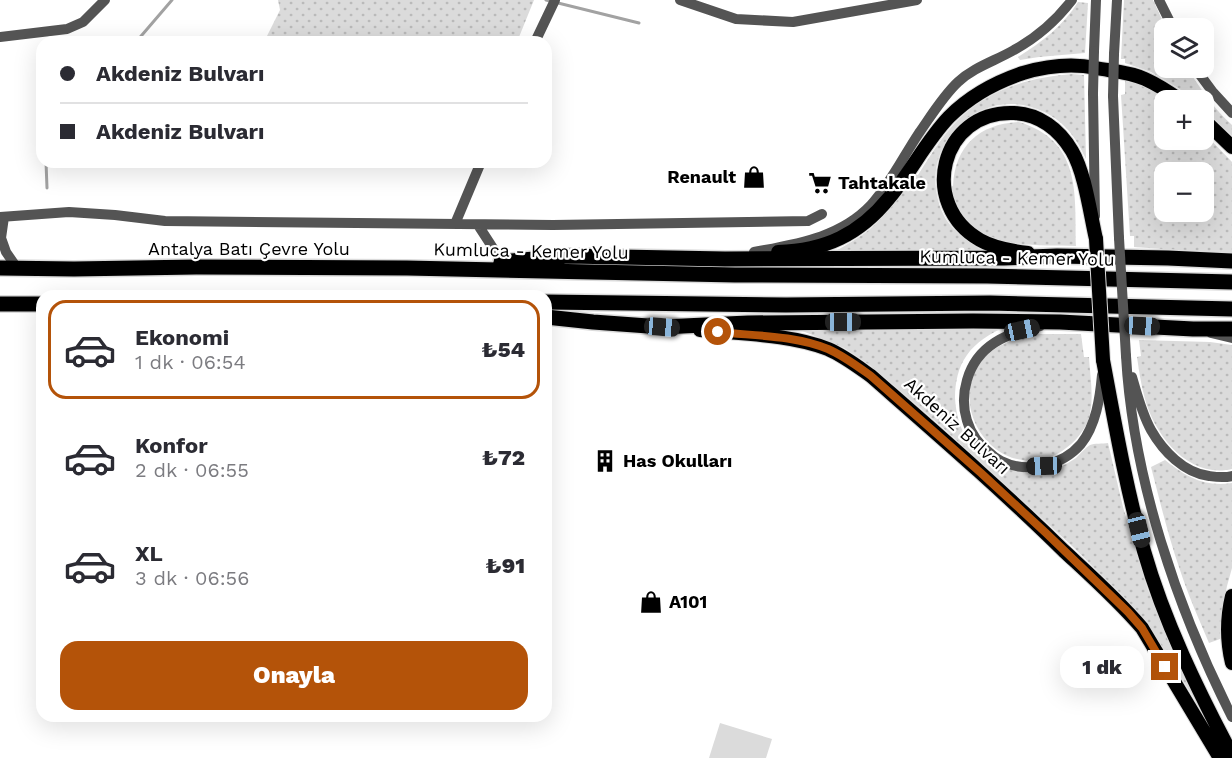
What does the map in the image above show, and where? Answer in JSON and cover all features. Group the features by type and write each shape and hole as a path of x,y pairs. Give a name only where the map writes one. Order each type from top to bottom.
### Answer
{"highway":[{"name":"Kumluca - Kemer Yolu","path":"423,269 568,256 725,260 1057,256 1232,261"},
{"path":"0,268 17,268"},
{"name":"Antalya Batı Çevre Yolu","path":"17,268 423,269"},
{"name":"Kumluca - Kemer Yolu","path":"423,269 987,276 1232,282"},
{"path":"552,302 786,305 990,303 1232,309"},
{"path":"0,304 36,304"},
{"path":"552,318 662,327 760,323 973,321 1232,329"}],"main road":[{"path":"568,256 639,252 792,252 823,246 851,233 871,219 950,116 993,85 1043,68 1085,65 1144,79 1163,90"},
{"path":"1057,256 1018,252 993,246 966,230 952,213 944,191 944,169 951,148 964,130 982,118 1002,112 1023,113 1043,121 1061,134 1073,153 1082,176 1096,239 1103,360 1120,453 1144,550 1180,648 1232,755"},
{"path":"1214,130 1232,147"},
{"name":"Akdeniz Bulvarı","path":"662,327 770,336 799,341 827,349 852,362 871,376 981,473 1128,612 1142,628 1220,758"},
{"path":"1232,596 1229,607 1229,650 1232,663"}],"street":[{"path":"0,37 67,29 83,22 105,0"},
{"path":"538,36 555,0"},
{"path":"680,0 736,19 793,22 917,0"},
{"path":"754,252 814,239 849,224 881,193 924,127 954,87 984,64 1013,51 1038,36 1058,18 1072,0"},
{"path":"1096,0 1093,93 1096,239"},
{"path":"1117,0 1113,96 1128,385 1140,456 1164,553 1212,679 1232,717"},
{"path":"1159,0 1168,18"},
{"path":"1202,78 1232,113"},
{"path":"454,224 478,168"},
{"path":"17,268 6,252 1,238 1,218 69,212 165,221 478,225 808,221 822,214"},
{"path":"478,225 502,262"},
{"path":"1060,322 1022,330 1002,338 983,350 970,368 963,391 964,411 971,432 983,448 1001,461 1023,467 1044,466 1065,458 1081,443 1092,424 1101,392 1103,360"},
{"path":"1193,329 1232,338"},
{"path":"1126,356 1139,402 1150,429 1163,447 1180,465 1202,475 1226,478 1232,476"}],"shaded area":[{"path":"278,0 534,0 519,36 267,36 280,10"},
{"path":"1124,0 1153,0 1161,18 1154,18 1154,74 1125,63 1125,59 1121,59"},
{"path":"1078,2 1088,3 1085,53 1020,60 1018,57 1066,19"},
{"path":"1072,74 1084,75 1086,159 1064,126 1044,112 1024,105 1003,104 984,109 967,119 953,132 942,149 936,168 936,189 941,209 955,230 981,250 834,252 866,232 883,217 914,174 918,175 947,132 969,110 993,95 1018,84"},
{"path":"1161,78 1194,78 1201,90 1181,90"},
{"path":"1125,81 1154,91 1154,150 1214,150 1214,143 1232,162 1232,254 1134,247 1134,236 1130,236 1121,95 1125,94"},
{"path":"1214,106 1232,125 1232,136 1214,119"},
{"path":"1019,122 1039,131 1054,142 1064,155 1074,188 1076,246 1031,245 999,240 972,227 958,210 950,187 953,186 955,172 964,149 972,140 992,127"},
{"path":"1004,327 975,346 959,370 955,398 956,411 963,432 969,442 984,457 1006,467 1030,473 1056,469 1076,458 1090,445 1108,443 1123,507 1148,590 1199,706 1137,611 1072,546 942,427 871,366 844,348 800,330"},
{"path":"1026,334 1081,334 1084,357 1089,357 1092,389 1088,421 1079,436 1057,454 1033,461 1012,457 993,447 979,431 971,411 970,389 977,368 993,350"},
{"path":"1139,340 1210,342 1232,345 1232,469 1216,470 1188,461 1166,440 1150,413 1144,394 1137,357 1141,356"},
{"path":"1165,460 1180,471 1204,482 1232,483 1232,568 1222,611 1220,639 1209,643 1176,557 1151,467"},
{"path":"720,723 772,739 766,758 709,758"}],"waterway":[{"path":"141,36 172,0"},
{"path":"546,0 639,23"},
{"path":"46,168 47,188"}],"place":[{"name":"Renault","path":"754,177"},
{"name":"Tahtakale","path":"820,183"},
{"name":"Has Okulları","path":"605,461"},
{"name":"A101","path":"651,602"}],"route":[{"path":"718,332 770,336 827,349 852,362 871,376 981,473 1128,612 1142,628 1165,667"}]}
